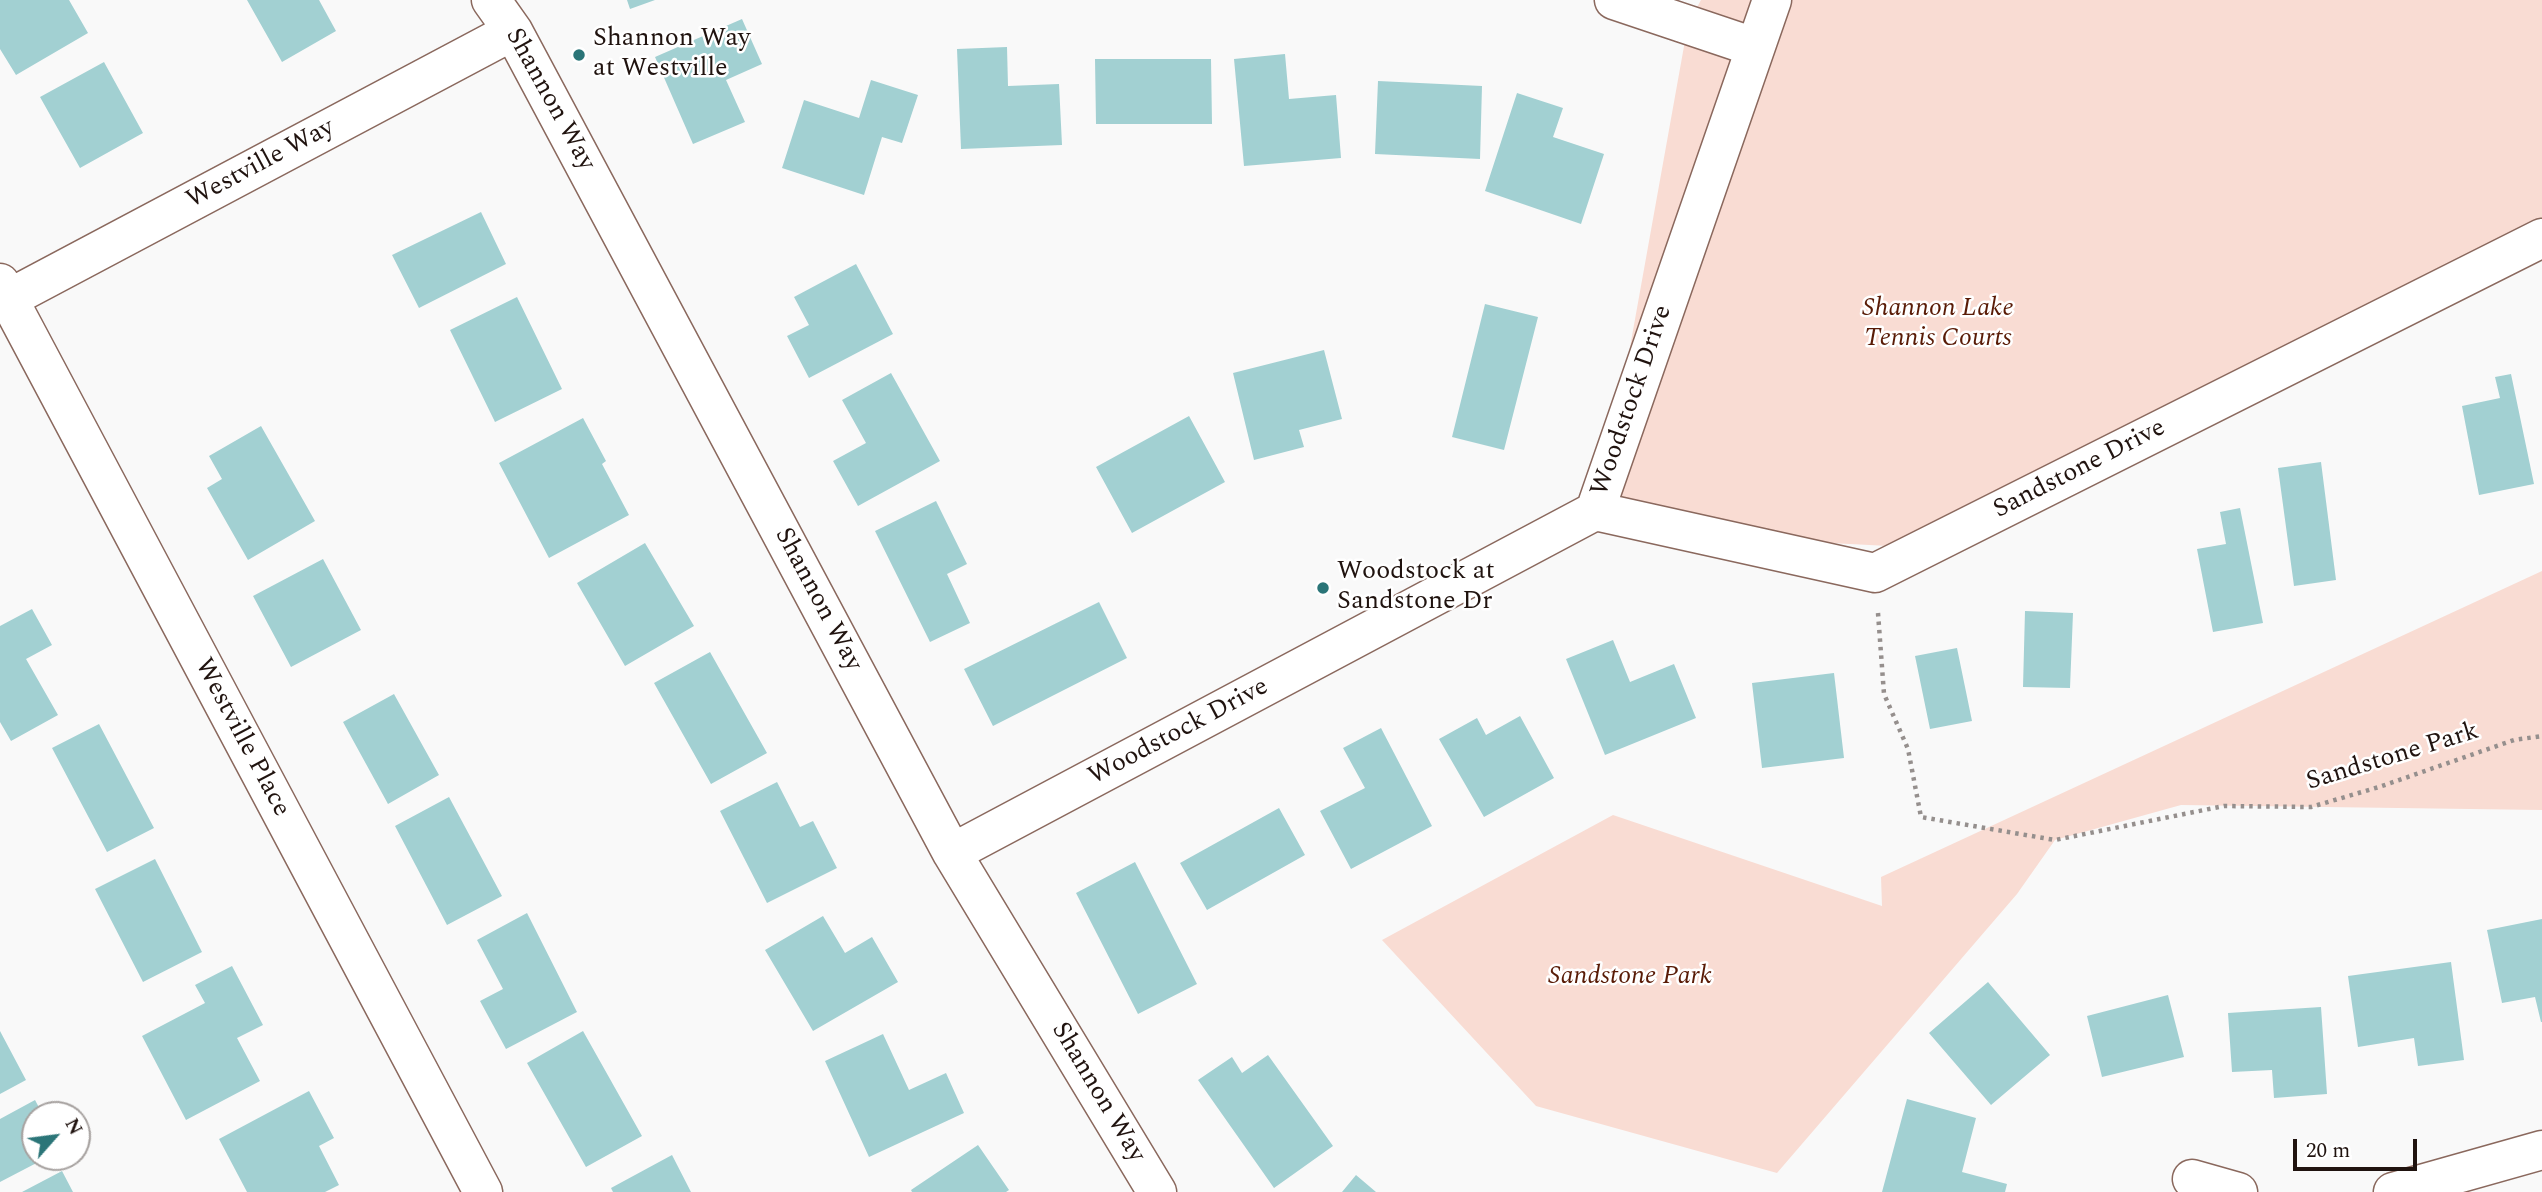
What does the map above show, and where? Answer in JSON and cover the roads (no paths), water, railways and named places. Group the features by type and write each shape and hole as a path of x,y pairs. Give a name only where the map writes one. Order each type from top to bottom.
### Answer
{"street":[{"name":"Shannon Way","path":"491,0 513,31 952,853 1157,1192"},
{"path":"1614,0 1754,47"},
{"name":"Woodstock Drive","path":"952,853 1595,512 1772,0"},
{"name":"Westville Way","path":"4,291 513,31"},
{"name":"Sandstone Drive","path":"1595,512 1875,573 2542,238"},
{"name":"Westville Place","path":"4,291 483,1192"},
{"path":"2393,1192 2542,1150"},
{"path":"2192,1179 2238,1192"}],"place":[{"name":"Shannon Way at Westville","path":"579,55"},
{"name":"Woodstock at Sandstone Dr","path":"1323,588"}],"park label":[{"name":"Shannon Lake Tennis Courts","path":"1938,325"},
{"name":"Sandstone Park","path":"1630,978"}]}
